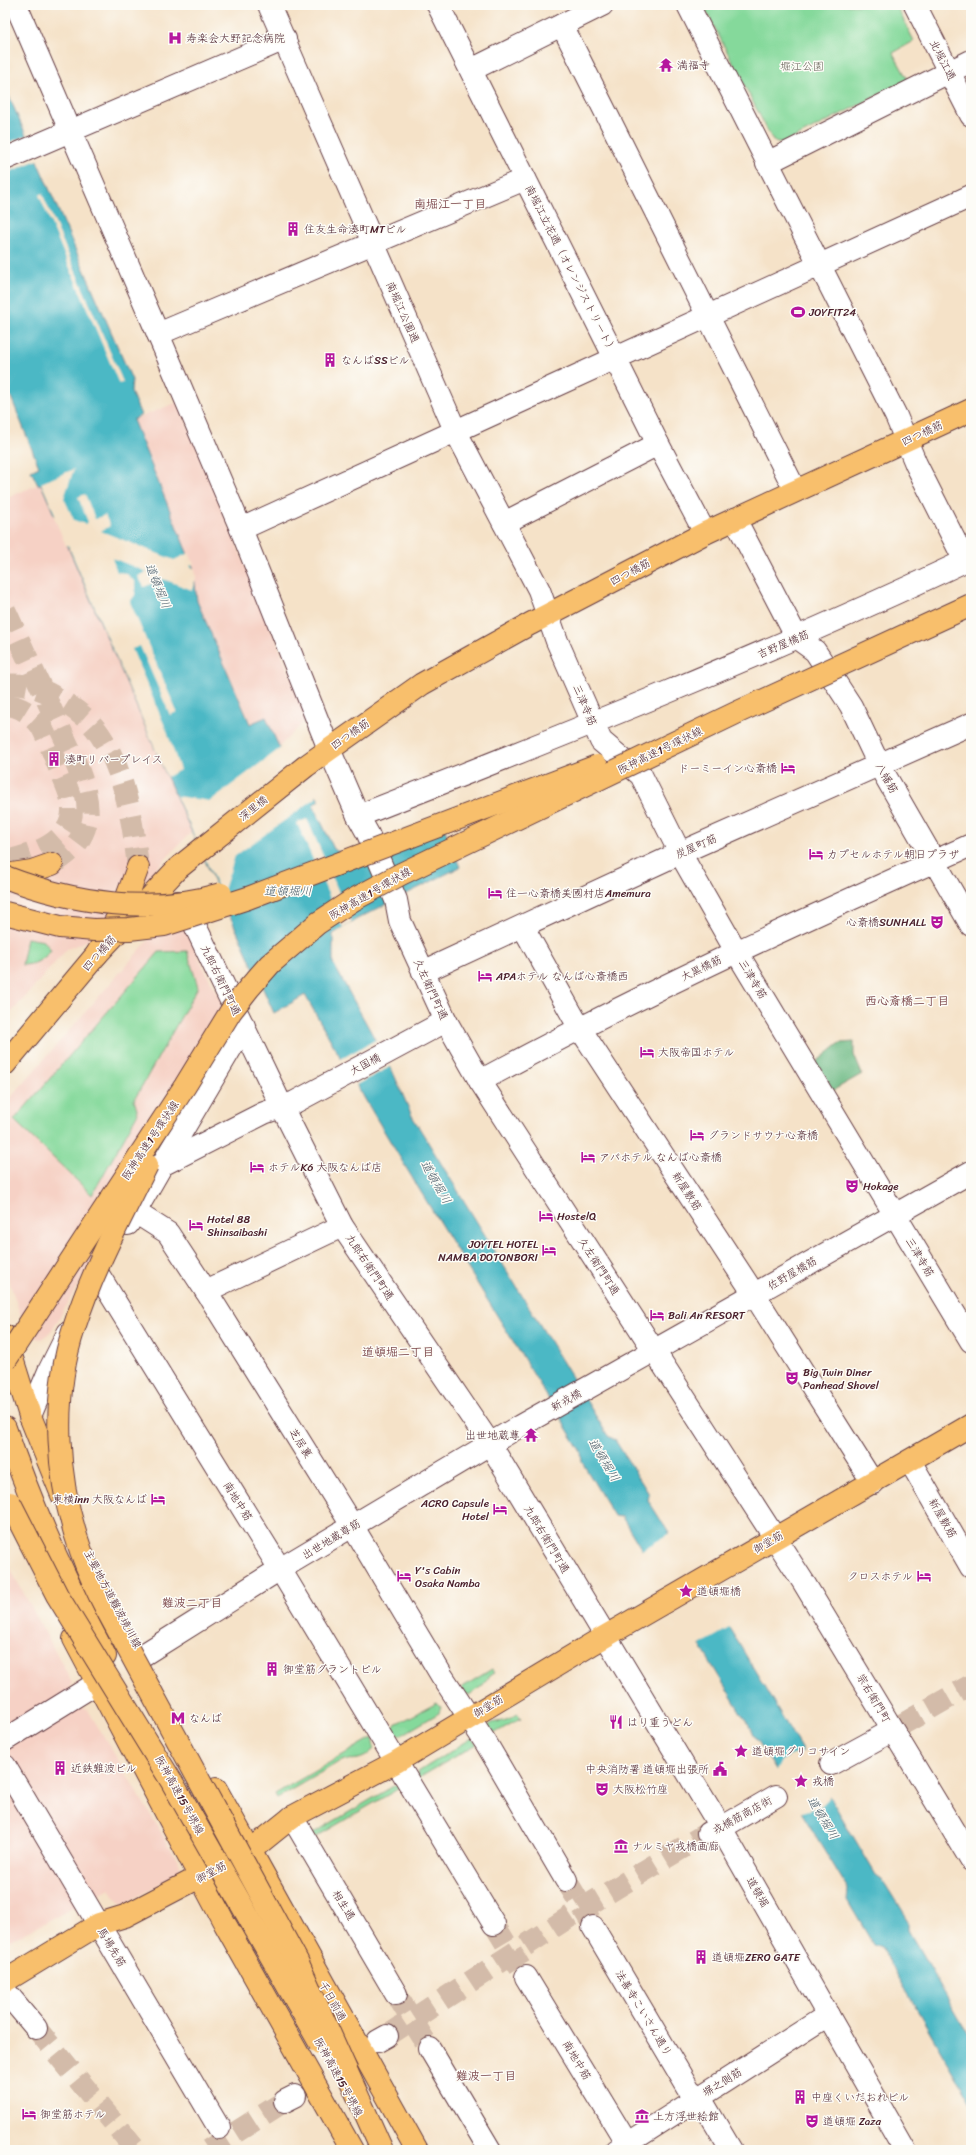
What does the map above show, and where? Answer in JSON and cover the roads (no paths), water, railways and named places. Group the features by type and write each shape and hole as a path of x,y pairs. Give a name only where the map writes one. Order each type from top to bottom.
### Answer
{"main road":[{"name":"四つ橋筋","path":"306,766 422,684 548,614 705,533 795,490 971,410"},
{"name":"阪神高速1号環状線","path":"6,1347 185,1086 231,1011 270,964 318,923 353,900 401,874 736,713 971,605"},
{"name":"阪神高速1号環状線","path":"5,914 60,927 94,930 128,929 164,925 248,898 736,713"},
{"name":"深里橋","path":"200,850 306,766"},
{"name":"四つ橋筋","path":"5,1064 96,954 162,885 200,850"},
{"path":"5,876 34,888 65,896 135,904 165,904 215,896 286,874 341,863"},
{"path":"5,876 32,871 52,864"},
{"path":"96,954 123,908 138,867"},
{"path":"185,1086 96,1269 74,1328 62,1382 60,1420 60,1448 69,1512 81,1552 107,1610 297,1961 381,2150"},
{"name":"主要地方道難波境川線","path":"6,1347 30,1416 94,1568 144,1655 251,1850"},
{"name":"御堂筋","path":"5,1981 99,1924 126,1916 251,1850 292,1817 396,1762 606,1636 971,1425"},
{"name":"阪神高速15号堺線","path":"5,1428 38,1517 60,1568 172,1782 381,2150"},
{"path":"5,1494 61,1601 172,1782"},
{"path":"5,1506 97,1683 202,1877 225,1924 352,2150"},
{"name":"千日前通","path":"251,1850 417,2150"}],"street":[{"name":"久左衛門町通","path":"16,5 158,334 240,529 328,749 396,900 400,920 446,1021 480,1081 776,1538"},
{"name":"南堀江公園通","path":"270,5 455,430 539,590 548,614"},
{"name":"南堀江立花通（オレンジストリート）","path":"438,5 658,444 705,533"},
{"path":"471,70 602,5"},
{"path":"688,5 818,266 896,416 916,464 968,559"},
{"name":"北堀江通","path":"915,5 971,115"},
{"path":"562,25 795,490"},
{"path":"5,159 42,144 70,130 285,40"},
{"path":"767,163 971,60"},
{"path":"158,334 525,179"},
{"path":"240,529 708,314 818,266 971,196"},
{"path":"504,523 658,444"},
{"path":"735,519 797,638"},
{"name":"吉野屋橋筋","path":"363,825 593,724 797,638 968,559"},
{"name":"三津寺筋","path":"548,614 601,741 641,775 680,853 736,951 971,1341"},
{"name":"八幡筋","path":"797,638 815,651 851,706 879,765 971,925"},
{"name":"炭屋町筋","path":"423,972 680,853 971,724"},
{"name":"大黒橋筋","path":"480,1081 579,1027 736,951 971,844"},
{"name":"九郎右衛門町通","path":"162,885 189,913 282,1107 342,1226 490,1444 606,1636"},
{"name":"新屋敷筋","path":"523,927 579,1027 754,1294 873,1483"},
{"name":"大国橋","path":"162,1165 264,1113 282,1107 316,1090 446,1021"},
{"path":"30,1416 49,1371 98,1274 244,1026"},
{"name":"佐野屋橋筋","path":"612,1374 971,1172"},
{"name":"芝居裏","path":"135,1212 168,1233 206,1291 353,1527 497,1763 566,1880"},
{"path":"206,1291 342,1226"},
{"name":"南地中筋","path":"98,1274 280,1569 494,1924"},
{"name":"新戎橋","path":"520,1426 612,1374"},
{"name":"出世地蔵尊筋","path":"144,1655 280,1569 353,1527 520,1426"},
{"name":"新屋敷筋","path":"910,1461 971,1567"},
{"name":"宗右衛門町","path":"776,1538 971,1860"},
{"name":"道頓堀","path":"606,1636 714,1830 828,2015 906,2150"},
{"path":"5,1740 97,1683"},
{"path":"832,1764 886,1734"},
{"name":"馬場先筋","path":"5,1766 219,2128"},
{"name":"戎橋筋商店街","path":"714,1830 776,1796"},
{"name":"相生通","path":"292,1817 396,1994"},
{"name":"法善寺こいさん通り","path":"593,1927 690,2091 699,2096 731,2150"},
{"name":"南地中筋","path":"526,1977 625,2148"},
{"path":"5,1991 36,2028"},
{"name":"塀之側筋","path":"625,2148 699,2096 828,2015"},
{"path":"430,2049 490,2150"}],"water":[{"name":"道頓堀川","path":"5,87 132,380 131,392 141,415 133,420 193,567 197,601 250,724 266,717 279,747 319,800 313,805 334,849 348,858 441,820 460,867 357,919 333,934 333,963 392,1070 412,1116 608,1436 615,1440 649,1494 648,1500 738,1642 876,1875 882,1879 908,1921 908,1930 971,2039 971,2103 881,1947 873,1944 847,1900 848,1889 622,1517 614,1516 582,1462 581,1452 406,1168 305,995 274,1013 167,777 41,484 38,485 31,471 39,467 5,382"}],"tunnel":[{"path":"5,610 79,770 87,801 88,815 85,828 78,841 68,853 52,864"},
{"path":"5,685 19,685 45,691 73,708 87,719 95,728 113,759 126,794 138,867"},
{"path":"5,705 10,705 25,711 41,726 67,788 72,804 70,821 66,830 58,839 49,846 38,851 5,861"},
{"path":"901,1725 971,1685"},
{"path":"387,2036 583,1908 707,1833"},
{"path":"566,1880 590,1920"},
{"path":"494,1924 520,1967"},
{"path":"396,1994 430,2049"},
{"path":"36,2028 136,2150"},
{"path":"208,2150 285,2101"}],"place":[{"name":"寿楽会大野記念病院","path":"175,38"},
{"name":"満福寺","path":"666,65"},
{"name":"住友生命湊町MTビル","path":"293,229"},
{"name":"JOYFIT24","path":"798,312"},
{"name":"なんばSSビル","path":"330,360"},
{"name":"湊町リバープレイス","path":"54,759"},
{"name":"ドーミーイン心斎橋","path":"788,768"},
{"name":"カプセルホテル朝日プラザ","path":"816,854"},
{"name":"住一心斎橋美國村店Amemura","path":"495,893"},
{"name":"心斎橋SUNHALL","path":"937,922"},
{"name":"APAホテル なんば心斎橋西","path":"485,976"},
{"name":"大阪帝国ホテル","path":"647,1052"},
{"name":"グランドサウナ心斎橋","path":"697,1135"},
{"name":"アパホテル なんば心斎橋","path":"588,1157"},
{"name":"ホテルK6 大阪なんば店","path":"257,1167"},
{"name":"Hokage","path":"852,1186"},
{"name":"HostelQ","path":"546,1216"},
{"name":"Hotel 88 Shinsaibashi","path":"196,1225"},
{"name":"JOYTEL HOTEL NAMBA DOTONBORI","path":"549,1250"},
{"name":"Bali An RESORT","path":"657,1315"},
{"name":"Big Twin Diner Panhead Shovel","path":"792,1378"},
{"name":"出世地蔵尊","path":"531,1435"},
{"name":"東横inn 大阪なんば","path":"158,1499"},
{"name":"ACRO Capsule Hotel","path":"500,1509"},
{"name":"Y's Cabin Osaka Namba","path":"404,1576"},
{"name":"クロスホテル","path":"924,1576"},
{"name":"道頓堀橋","path":"686,1591"},
{"name":"御堂筋グラントビル","path":"272,1669"},
{"name":"なんば","path":"178,1718"},
{"name":"はり重うどん","path":"616,1722"},
{"name":"道頓堀グリコサイン","path":"741,1751"},
{"name":"近鉄難波ビル","path":"60,1768"},
{"name":"中央消防署 道頓堀出張所","path":"720,1769"},
{"name":"戎橋","path":"801,1781"},
{"name":"大阪松竹座","path":"602,1789"},
{"name":"ナルミヤ戎橋画廊","path":"621,1846"},
{"name":"道頓堀ZERO GATE","path":"701,1957"},
{"name":"中座くいだおれビル","path":"800,2097"},
{"name":"御堂筋ホテル","path":"29,2114"},
{"name":"上方浮世絵館","path":"642,2116"},
{"name":"道頓堀 Zaza","path":"812,2121"}],"district":[{"name":"南堀江一丁目","path":"450,204"},
{"name":"西心斎橋二丁目","path":"907,1001"},
{"name":"道頓堀二丁目","path":"398,1352"},
{"name":"難波二丁目","path":"192,1603"},
{"name":"難波一丁目","path":"486,2076"}],"park label":[{"name":"堀江公園","path":"802,66"}]}
